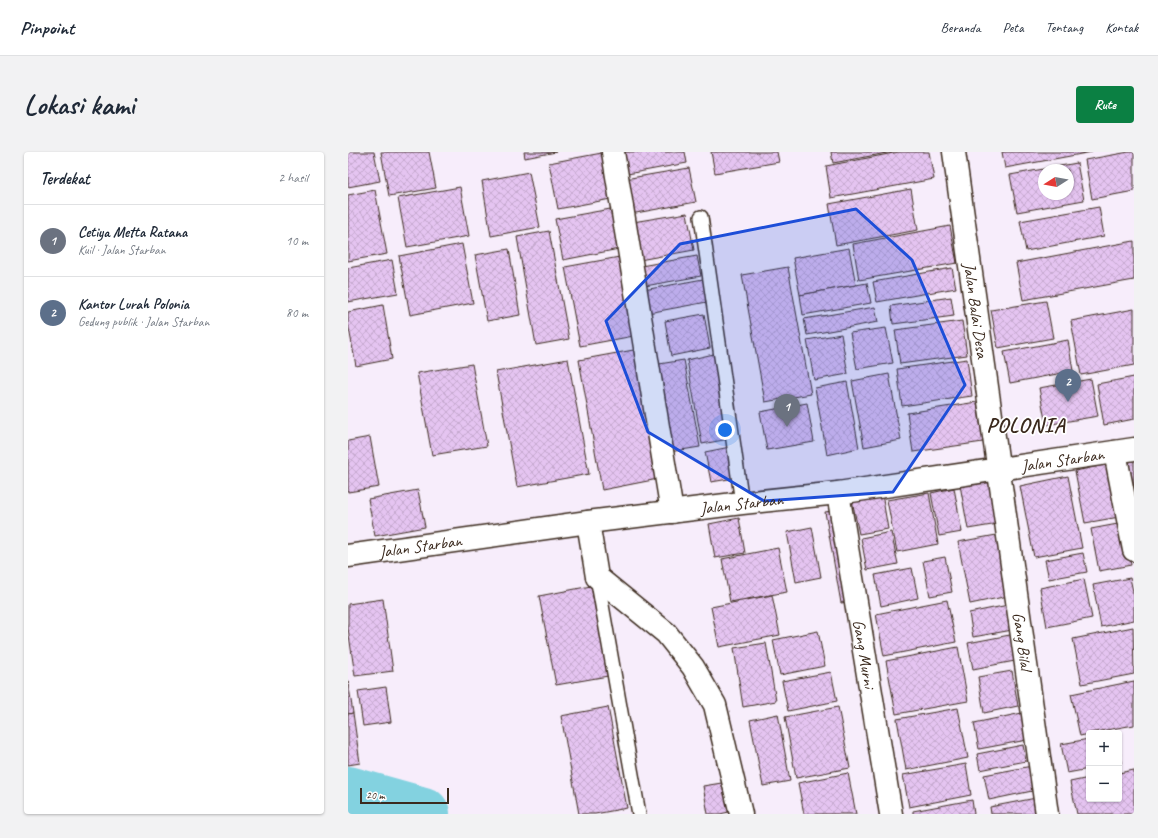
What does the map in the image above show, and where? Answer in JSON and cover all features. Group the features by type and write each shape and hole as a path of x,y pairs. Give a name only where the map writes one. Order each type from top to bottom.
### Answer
{"street":[{"path":"613,152 672,512"},
{"name":"Jalan Balai Desa","path":"954,152 998,469"},
{"path":"1124,450 1134,550"},
{"name":"Jalan Starban","path":"348,556 588,522 838,493 1124,450"},
{"name":"Gang Bilal","path":"998,469 1047,814"},
{"name":"Gang Murni","path":"838,493 891,814"},
{"path":"588,522 598,577 666,633 692,667 716,704 741,814"}],"lane":[{"path":"701,217 742,503"},
{"path":"598,577 639,814"}],"highlighted area":[{"path":"856,209 912,260 965,385 893,492 764,501 648,432 606,321 680,244"}],"building":[{"path":"348,152 374,152 380,181 348,187"},
{"path":"381,152 429,152 436,188 389,196"},
{"path":"524,152 556,152 525,158"},
{"path":"607,152 616,198 558,209 549,163"},
{"path":"618,152 685,152 687,163 622,175"},
{"path":"711,152 777,152 779,162 715,173"},
{"path":"831,152 892,152 833,163"},
{"path":"899,152 929,152 934,179 831,198 826,166"},
{"path":"1002,152 1092,152 1005,168"},
{"path":"1134,152 1134,191 1092,199 1085,160"},
{"path":"1077,163 1084,200 1017,212 1010,175 1038,170 1038,200 1074,200 1074,164 1071,164"},
{"path":"689,168 696,202 625,215 619,180"},
{"path":"529,172 540,227 491,236 482,181"},
{"path":"460,187 469,236 407,247 398,198"},
{"path":"911,189 918,230 836,245 829,204"},
{"path":"375,190 387,254 348,261 348,195"},
{"path":"1099,207 1104,236 1026,251 1020,221"},
{"path":"616,208 624,248 563,260 555,219"},
{"path":"687,213 694,250 634,261 627,223"},
{"path":"950,226 957,263 859,280 853,244"},
{"path":"549,231 569,339 536,345 517,237"},
{"path":"1134,241 1134,280 1023,300 1016,263"},
{"path":"462,244 473,303 410,315 399,256"},
{"path":"849,248 856,285 800,295 793,258"},
{"path":"509,249 520,315 487,321 475,255"},
{"path":"625,256 639,335 580,346 565,267"},
{"path":"697,256 701,276 645,286 641,266"},
{"path":"392,260 398,293 348,302 348,268"},
{"path":"788,267 811,394 765,402 742,275"},
{"path":"952,268 956,288 877,302 873,282"},
{"path":"703,279 707,302 648,313 644,290"},
{"path":"867,283 871,303 803,315 800,295"},
{"path":"951,297 954,316 893,324 891,306"},
{"path":"1046,301 1053,338 998,348 991,310"},
{"path":"383,305 392,359 356,366 348,323 348,312"},
{"path":"875,307 878,322 807,335 804,319"},
{"path":"1134,309 1134,365 1081,375 1071,321"},
{"path":"704,314 710,348 671,356 665,321"},
{"path":"962,321 967,355 900,364 895,330"},
{"path":"886,328 893,363 857,369 850,333"},
{"path":"841,334 848,374 814,380 807,340"},
{"path":"1068,340 1073,371 1010,383 1004,352"},
{"path":"639,349 663,478 602,490 579,360"},
{"path":"714,354 729,439 702,444 687,360"},
{"path":"568,359 589,474 517,487 496,372"},
{"path":"967,359 972,396 902,406 897,369"},
{"path":"684,360 700,447 669,452 653,365"},
{"path":"472,364 487,446 432,455 417,373"},
{"path":"889,374 901,440 864,447 852,381"},
{"path":"1134,377 1134,419 1104,425 1097,384"},
{"path":"1091,379 1098,416 1046,425 1039,388"},
{"path":"847,382 859,448 827,455 815,388"},
{"path":"977,402 983,442 913,452 907,413"},
{"path":"807,403 814,442 767,450 760,412"},
{"path":"370,437 379,487 348,492 348,441"},
{"path":"730,447 735,478 711,482 705,452"},
{"path":"1134,461 1134,510 1123,463"},
{"path":"1115,463 1125,516 1085,523 1075,471"},
{"path":"1068,476 1082,548 1034,557 1020,486"},
{"path":"995,479 1004,523 968,529 960,485"},
{"path":"954,488 962,532 939,536 931,493"},
{"path":"418,490 425,527 375,536 368,499"},
{"path":"929,493 938,544 897,552 887,500"},
{"path":"882,494 888,529 859,534 852,500"},
{"path":"839,510 855,601 841,603 825,512"},
{"path":"739,518 745,553 715,558 709,524"},
{"path":"1123,523 1131,565 1099,571 1091,529"},
{"path":"812,527 821,577 796,582 787,532"},
{"path":"891,532 898,564 867,570 861,538"},
{"path":"1002,534 1013,595 970,604 958,542"},
{"path":"778,548 787,592 730,602 722,559"},
{"path":"1083,553 1087,572 1049,579 1045,560"},
{"path":"945,557 952,592 930,596 923,561"},
{"path":"912,568 918,598 881,606 875,575"},
{"path":"1130,578 1134,596 1134,620 1101,627 1093,585"},
{"path":"1084,579 1092,618 1047,627 1040,588"},
{"path":"591,586 608,676 556,685 539,596"},
{"path":"772,595 780,635 719,647 711,607"},
{"path":"383,599 393,671 355,676 348,628 348,604"},
{"path":"947,600 956,642 884,656 876,614"},
{"path":"1013,604 1018,629 973,637 969,613"},
{"path":"1133,627 1134,674 1082,684 1073,639"},
{"path":"818,631 825,666 780,675 773,640"},
{"path":"1015,634 1020,660 973,669 968,643"},
{"path":"766,643 776,701 743,707 734,648"},
{"path":"958,647 968,701 896,714 886,661"},
{"path":"1012,671 1018,706 984,713 978,677"},
{"path":"831,672 837,701 788,711 782,681"},
{"path":"348,681 353,713 348,714"},
{"path":"1134,681 1134,725 1106,730 1086,730 1086,735 1080,736 1071,694"},
{"path":"386,687 391,722 363,726 358,691"},
{"path":"608,707 627,808 595,814 579,814 561,716"},
{"path":"838,707 850,768 796,778 785,717"},
{"path":"958,708 968,758 906,770 897,719"},
{"path":"353,713 360,763 348,765 348,714"},
{"path":"1022,713 1027,740 979,749 974,723"},
{"path":"778,714 790,781 763,786 750,720"},
{"path":"1086,740 1086,770 1067,773 1061,744"},
{"path":"1023,745 1026,761 980,770 977,754"},
{"path":"966,764 971,795 909,807 903,775"},
{"path":"1032,766 1037,790 989,800 984,775"},
{"path":"1134,770 1134,814 1077,814 1070,782 1086,779 1086,802 1122,802 1122,772"},
{"path":"848,773 856,814 804,814 798,783"},
{"path":"728,782 733,811 720,814 708,814 703,786"},
{"path":"1036,798 1039,814 991,814 990,807"},
{"path":"972,800 974,814 913,814 913,811"}],"waterway":[{"path":"348,793 423,814"}],"place":[{"name":"Kantor Lurah Polonia","path":"1068,402"},
{"name":"Cetiya Metta Ratana","path":"787,427"}],"district":[{"name":"POLONIA","path":"1026,425"}]}
